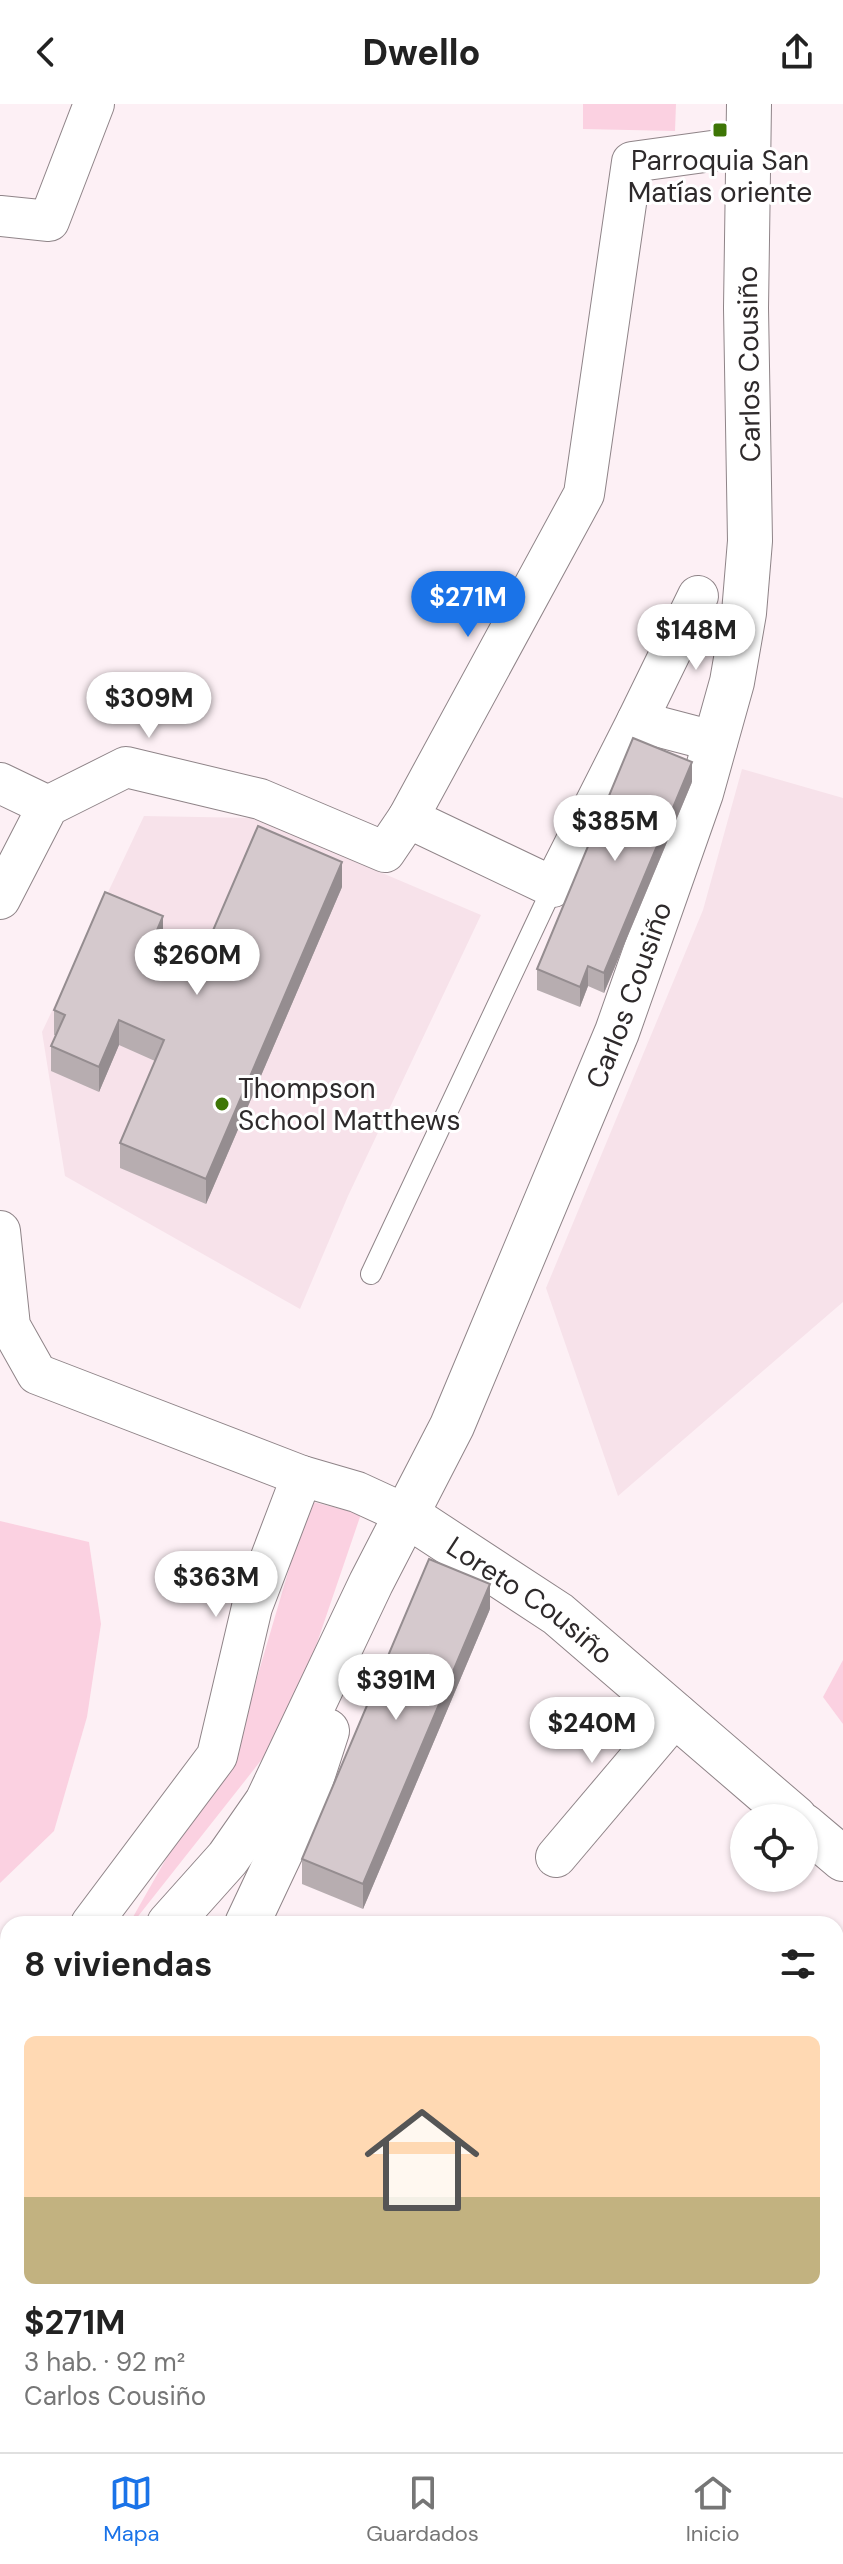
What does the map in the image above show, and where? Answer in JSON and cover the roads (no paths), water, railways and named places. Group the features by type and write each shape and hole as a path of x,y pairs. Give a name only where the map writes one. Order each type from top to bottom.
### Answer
{"main road":[{"name":"Carlos Cousiño","path":"176,1916 220,1868 267,1802 452,1426 617,1032 657,926 717,742 742,627 750,541 748,125"},
{"name":"Loreto Cousiño","path":"407,1515 539,1599 779,1804"},
{"name":"Carlos Cousiño","path":"251,1916 316,1771 342,1650"},
{"path":"818,1838 843,1859"}],"street":[{"path":"0,216 49,221 94,104"},
{"path":"0,899 48,806 126,767 260,799 385,852 408,818 584,494 632,162 748,125"},
{"path":"408,818 553,887 698,596"},
{"path":"637,721 717,742"},
{"path":"0,783 48,806"},
{"path":"0,1231 10,1326 37,1374 302,1476 357,1492 407,1515"},
{"path":"97,1916 217,1756 252,1607 282,1520 302,1476"},
{"path":"556,1857 677,1714"}],"lane":[{"path":"371,1274 553,887"}],"place":[{"name":"Parroquia San Matías oriente","path":"720,130"},
{"name":"Thompson School Matthews","path":"222,1104"}]}
